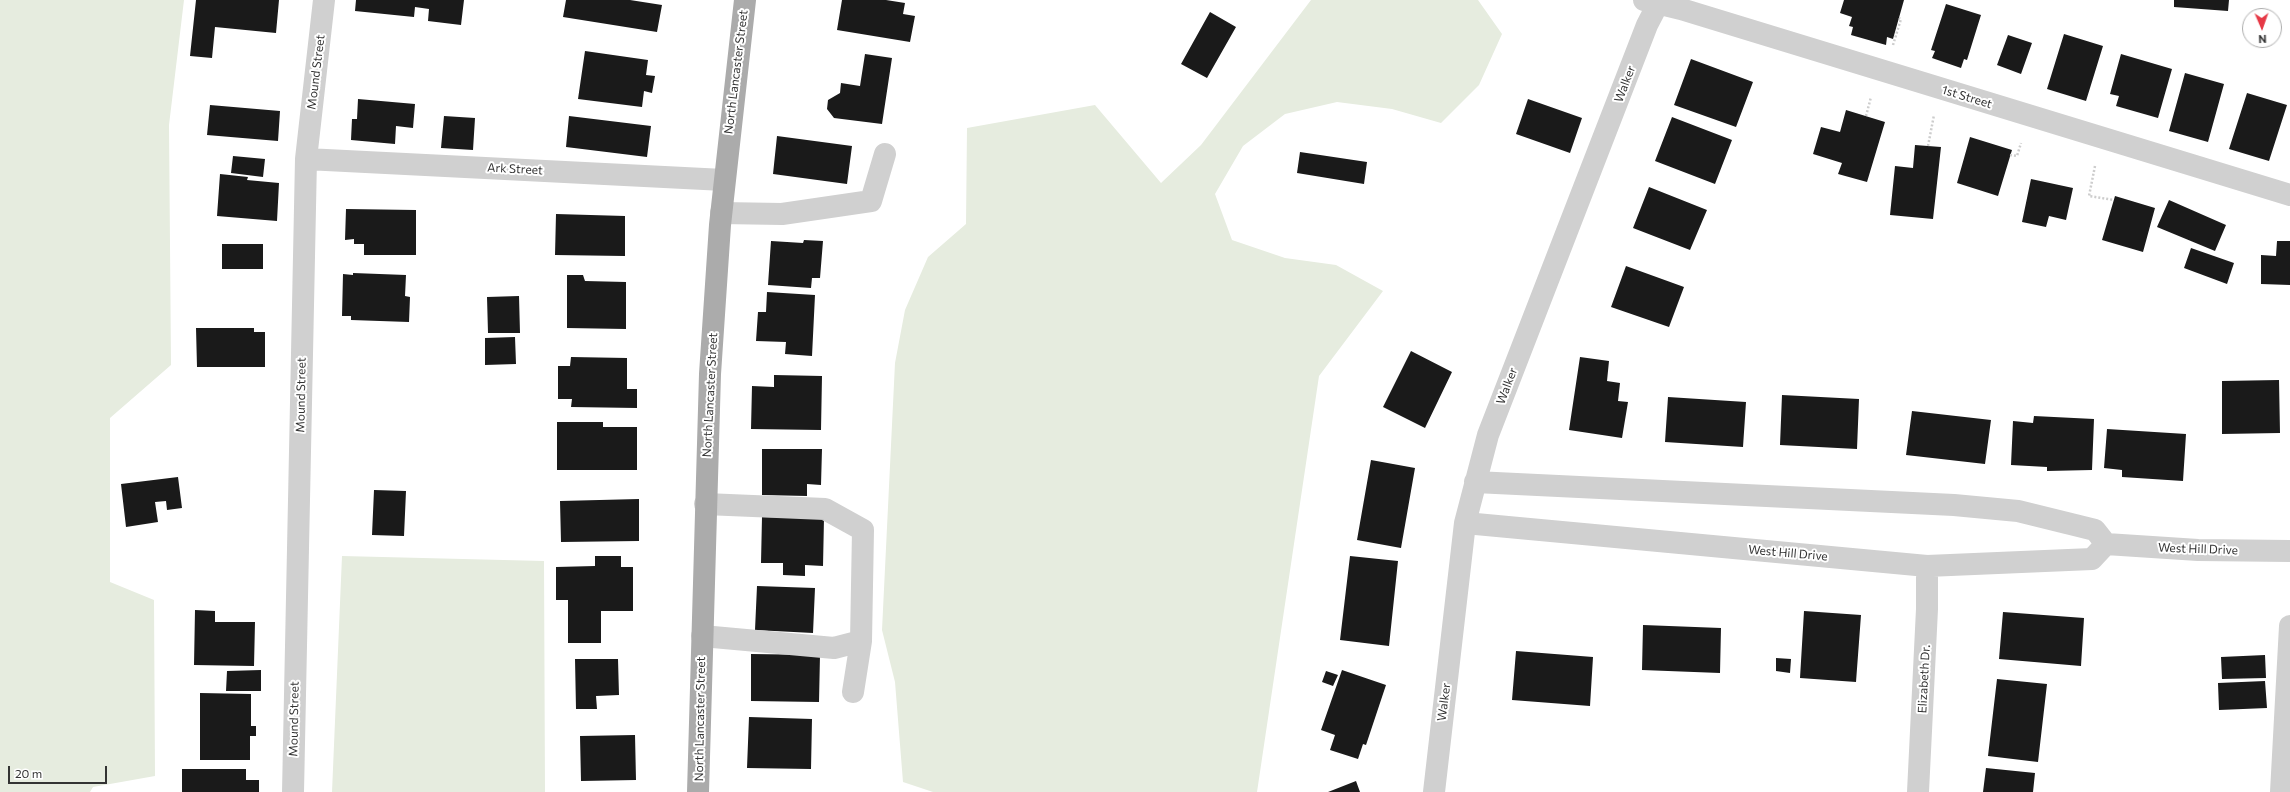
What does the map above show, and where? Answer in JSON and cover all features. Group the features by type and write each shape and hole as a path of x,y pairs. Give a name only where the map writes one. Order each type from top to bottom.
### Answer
{"main road":[{"name":"North Lancaster Street","path":"698,792 705,504 710,382 721,213 744,0"}],"street":[{"name":"Mound Street","path":"293,792 306,159 324,0"},
{"name":"1st Street","path":"1654,1 2290,195"},
{"name":"Walker","path":"1434,792 1465,524 1488,435 1654,1"},
{"path":"721,213 782,214 871,201 885,154"},
{"name":"Ark Street","path":"306,159 724,180"},
{"path":"1476,482 1862,500 2018,511 2095,530 2106,544"},
{"path":"705,504 824,508 863,530 861,641 853,692"},
{"name":"West Hill Drive","path":"1465,524 1927,566 2092,559 2106,544 2198,550 2290,551"},
{"name":"Elizabeth Dr.","path":"1918,792 1927,609 1927,566"},
{"path":"2281,792 2290,626"},
{"path":"702,636 834,648 861,641"}],"path":[{"path":"1893,46 1901,19 1899,18"},
{"path":"1866,116 1874,90"},
{"path":"1928,146 1935,109"},
{"path":"2010,154 2017,156 2024,136"},
{"path":"2096,159 2089,196 2114,200"}],"shaded area":[{"path":"0,0 184,0 169,125 171,365 110,418 110,582 154,600 155,776 93,787 90,792 0,792"},
{"path":"1311,0 1478,0 1502,34 1479,85 1441,123 1392,109 1337,102 1285,114 1243,146 1215,194 1232,240 1285,258 1336,265 1383,291 1319,376 1257,792 933,792 903,782 895,682 882,630 895,363 905,310 928,257 966,224 967,128 1095,105 1161,183 1201,145"},
{"path":"342,556 544,561 545,792 332,792"}],"building":[{"path":"196,0 279,0 276,33 215,27 212,58 190,56"},
{"path":"356,0 464,0 461,25 428,21 429,9 415,7 414,17 355,11"},
{"path":"566,0 630,0 662,5 657,32 563,17"},
{"path":"842,0 886,0 905,3 903,14 915,16 910,42 837,30"},
{"path":"1844,0 1904,0 1893,39 1887,37 1886,45 1851,35 1853,27 1849,26 1852,17 1840,13"},
{"path":"2174,0 2229,0 2228,11 2174,7"},
{"path":"1946,4 1981,15 1967,60 1964,59 1961,68 1932,58 1935,51 1931,50"},
{"path":"1210,12 1236,27 1207,78 1181,64"},
{"path":"2064,34 2103,46 2086,101 2047,89"},
{"path":"2008,35 2032,43 2021,74 1997,65"},
{"path":"585,51 648,60 646,75 655,76 652,93 644,91 642,107 578,99"},
{"path":"865,54 892,58 882,124 834,118 827,109 828,100 840,93 841,83 860,86"},
{"path":"2121,54 2172,69 2158,118 2116,106 2119,96 2110,94"},
{"path":"1691,59 1753,82 1736,127 1674,105"},
{"path":"2185,73 2224,84 2208,142 2169,131"},
{"path":"2247,93 2287,105 2269,161 2229,149"},
{"path":"358,99 415,104 413,128 396,126 395,144 351,140 352,119 357,119"},
{"path":"1528,99 1582,118 1570,153 1516,134"},
{"path":"210,105 280,111 278,141 207,135"},
{"path":"1846,110 1885,122 1867,182 1838,174 1842,163 1813,154 1821,127 1840,132"},
{"path":"444,116 475,118 473,150 441,148"},
{"path":"569,116 651,126 647,157 566,147"},
{"path":"1672,117 1732,140 1715,184 1655,161"},
{"path":"777,136 852,146 847,184 773,174"},
{"path":"1970,137 2012,150 1998,196 1957,183"},
{"path":"1915,145 1941,147 1933,219 1890,215 1895,166 1913,168"},
{"path":"1300,152 1367,162 1364,184 1297,173"},
{"path":"233,156 265,159 263,177 231,173"},
{"path":"220,174 248,177 247,180 279,183 277,221 217,216"},
{"path":"2031,179 2073,188 2066,220 2049,216 2046,227 2022,222"},
{"path":"1649,187 1707,210 1690,250 1633,228"},
{"path":"2115,196 2155,208 2143,252 2102,240"},
{"path":"2169,200 2226,225 2215,251 2157,227"},
{"path":"346,209 416,210 416,255 364,255 364,244 354,244 354,239 345,240"},
{"path":"556,214 625,216 625,256 555,255"},
{"path":"804,240 823,241 820,278 812,278 811,288 768,285 771,241 803,243"},
{"path":"2277,241 2290,241 2290,285 2261,284 2261,255 2276,256"},
{"path":"222,244 263,244 263,269 222,269"},
{"path":"2191,248 2234,263 2227,284 2184,268"},
{"path":"1626,266 1684,287 1669,327 1611,307"},
{"path":"353,273 406,275 405,296 410,297 409,322 351,320 351,316 342,316 343,274 353,275"},
{"path":"567,275 583,275 585,281 626,282 626,329 567,328"},
{"path":"767,292 815,295 812,356 785,354 786,342 756,341 758,312 766,312"},
{"path":"519,296 520,333 488,333 487,297"},
{"path":"196,328 254,328 254,332 265,332 265,367 197,367"},
{"path":"515,337 516,364 485,365 485,338"},
{"path":"1411,351 1452,372 1425,428 1383,407"},
{"path":"571,357 627,358 627,389 637,389 637,408 571,407 572,399 558,399 558,366 570,366"},
{"path":"1580,357 1609,361 1607,381 1620,383 1618,401 1628,402 1622,438 1569,430"},
{"path":"774,375 822,376 821,430 751,429 752,386 774,387"},
{"path":"2279,380 2280,433 2222,434 2222,381"},
{"path":"1782,395 1859,399 1857,449 1780,445"},
{"path":"1668,397 1746,402 1743,447 1665,442"},
{"path":"1912,411 1991,420 1985,464 1906,455"},
{"path":"2034,416 2094,419 2092,470 2047,471 2047,467 2011,465 2013,421 2033,423"},
{"path":"557,422 603,422 603,427 637,427 637,470 557,470"},
{"path":"2107,429 2186,434 2183,481 2122,477 2122,470 2104,468"},
{"path":"762,449 822,449 821,485 807,484 807,496 762,495"},
{"path":"1371,460 1415,468 1401,548 1357,540"},
{"path":"178,477 182,508 167,510 166,501 155,502 158,522 126,527 121,484"},
{"path":"374,490 406,491 404,536 372,535"},
{"path":"639,499 639,541 561,542 560,501"},
{"path":"762,517 824,518 823,566 805,565 805,576 783,575 783,563 761,563"},
{"path":"595,556 621,556 621,567 633,567 633,611 601,611 601,643 568,643 568,600 556,600 556,567 595,566"},
{"path":"1350,556 1398,561 1389,646 1340,640"},
{"path":"757,586 815,588 813,633 755,630"},
{"path":"195,610 215,611 215,622 255,622 254,666 194,665"},
{"path":"1804,611 1861,615 1856,682 1800,678"},
{"path":"2003,612 2084,618 2081,666 1999,659"},
{"path":"1643,625 1721,628 1720,673 1642,670"},
{"path":"1516,651 1593,657 1590,706 1512,700"},
{"path":"751,654 820,655 819,702 751,701"},
{"path":"2265,655 2266,678 2222,679 2221,657"},
{"path":"1776,658 1791,659 1790,673 1776,671"},
{"path":"575,659 618,659 619,695 596,696 597,709 576,709"},
{"path":"261,670 261,691 226,691 227,671"},
{"path":"1342,670 1386,685 1366,745 1363,744 1358,759 1330,750 1335,735 1321,730"},
{"path":"1326,671 1338,675 1333,686 1322,682"},
{"path":"1997,679 2047,684 2038,762 1988,756"},
{"path":"2265,681 2267,708 2219,710 2218,683"},
{"path":"200,693 251,694 251,726 256,726 256,736 250,736 250,760 200,760"},
{"path":"749,717 812,719 811,769 747,768"},
{"path":"635,735 636,780 581,781 580,736"},
{"path":"1986,768 2035,773 2033,792 1983,792"},
{"path":"182,769 246,769 246,780 259,780 259,792 182,792"},
{"path":"1356,781 1360,792 1328,792"}]}
